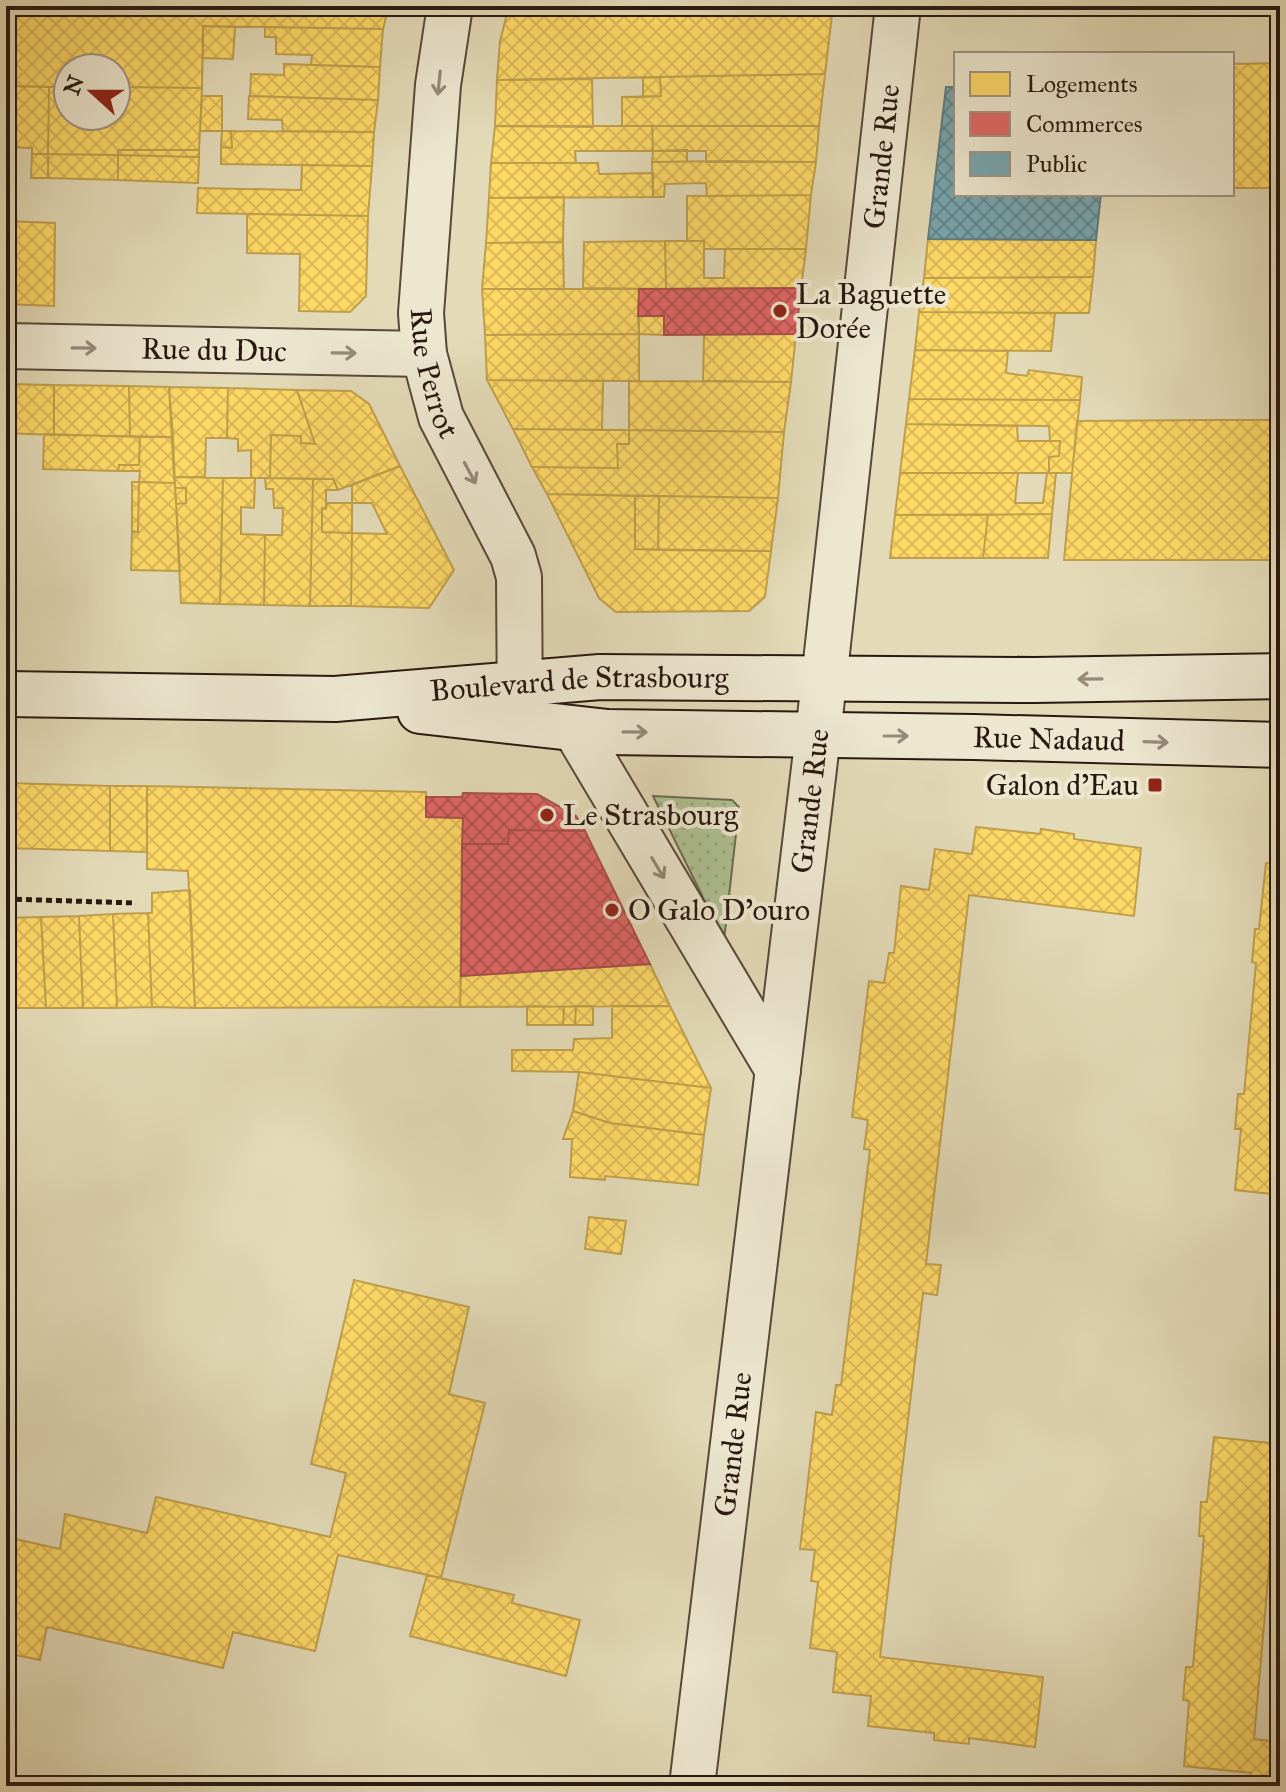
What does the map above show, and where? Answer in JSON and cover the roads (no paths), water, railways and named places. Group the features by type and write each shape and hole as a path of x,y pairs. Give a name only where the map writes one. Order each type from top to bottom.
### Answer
{"street":[{"name":"Rue Perrot","path":"450,6 437,100 421,313 424,354 441,417 513,556 519,577 520,704"},
{"name":"Grande Rue","path":"692,1786 818,735 898,6"},
{"name":"Rue du Duc","path":"6,346 424,354"},
{"name":"Rue Nadaud","path":"824,679 1280,676"},
{"name":"Boulevard de Strasbourg","path":"6,694 520,704 600,677 824,679"},
{"name":"Boulevard de Strasbourg","path":"520,704 575,729 818,735"},
{"path":"575,729 778,1070"},
{"name":"Rue Nadaud","path":"818,735 1280,745"}],"place":[{"name":"La Baguette Dorée","path":"780,311"},
{"name":"Galon d'Eau","path":"1155,785"},
{"name":"Le Strasbourg","path":"547,815"},
{"name":"O Galo D'ouro","path":"612,910"}]}
